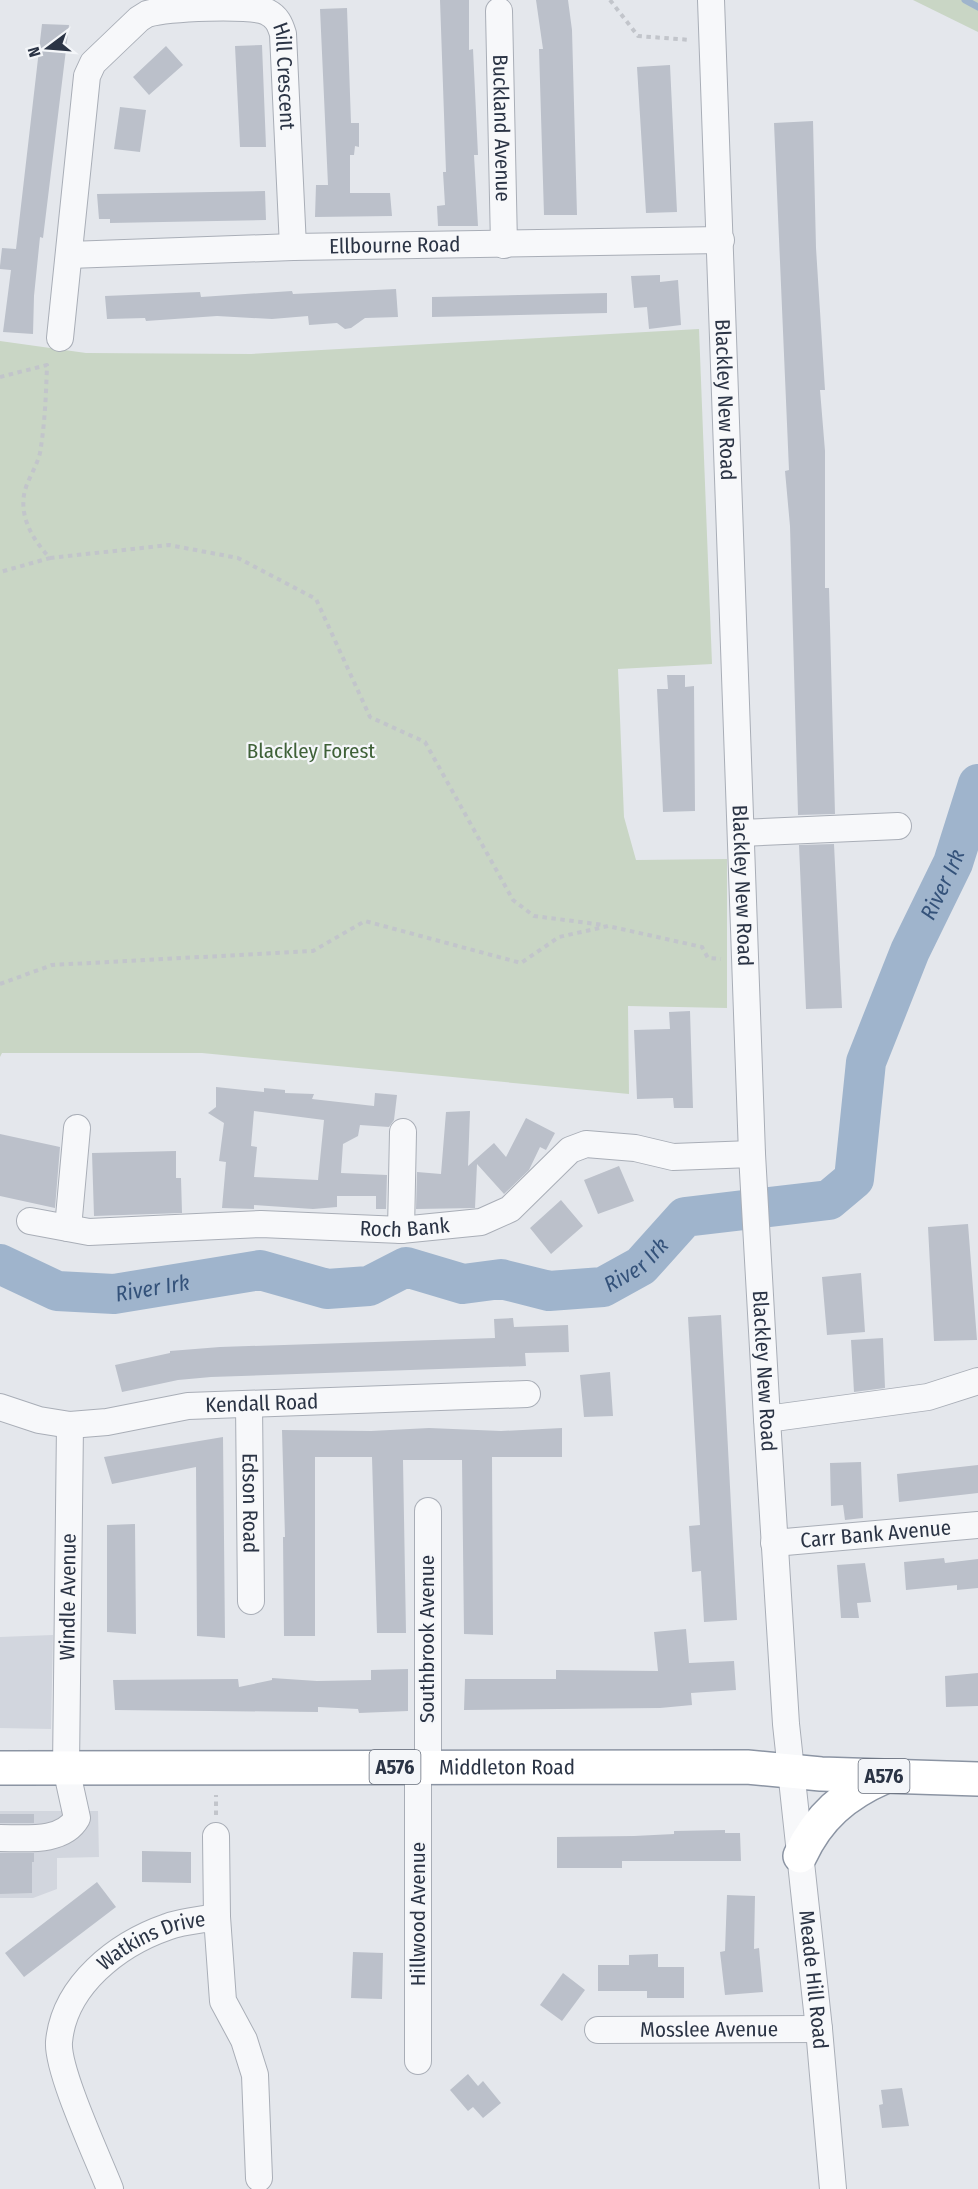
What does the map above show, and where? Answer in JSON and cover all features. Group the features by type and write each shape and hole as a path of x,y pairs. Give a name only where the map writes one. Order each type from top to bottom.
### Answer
{"highway":[{"name":"Middleton Road","path":"0,1768 747,1767 978,1779"},
{"path":"800,1856 817,1825 828,1813 863,1786 886,1776"}],"street":[{"name":"Blackley New Road","path":"711,0 752,1154 774,1543 791,1771"},
{"name":"Hill Crescent","path":"60,338 87,76 93,63 147,14 246,8 270,13 279,21 283,34 293,247"},
{"name":"Buckland Avenue","path":"499,12 504,245"},
{"name":"Ellbourne Road","path":"69,255 293,247 721,240"},
{"path":"741,833 898,826"},
{"path":"68,1228 77,1128"},
{"path":"401,1230 403,1132"},
{"name":"Roch Bank","path":"30,1221 89,1232 261,1224 401,1230 481,1222 510,1209 570,1150 586,1144 635,1148 672,1157 752,1154"},
{"path":"767,1419 928,1397 978,1381"},
{"name":"Kendall Road","path":"0,1407 39,1420 70,1425 107,1422 188,1406 527,1394"},
{"name":"Edson Road","path":"249,1404 251,1601"},
{"name":"Windle Avenue","path":"0,1838 53,1835 66,1831 77,1818 66,1768 70,1425"},
{"name":"Southbrook Avenue","path":"423,1767 428,1511"},
{"name":"Carr Bank Avenue","path":"774,1543 978,1525"},
{"name":"Hillwood Avenue","path":"418,2061 423,1767"},
{"name":"Meade Hill Road","path":"791,1771 819,2029 833,2189"},
{"path":"216,1836 217,1917"},
{"name":"Watkins Drive","path":"110,2189 65,2075 59,2042 67,2013 80,1989 95,1969 137,1939 169,1926 217,1917 223,2001 244,2040 255,2076 259,2178"},
{"name":"Mosslee Avenue","path":"598,2030 819,2029"}],"path":[{"path":"610,0 638,36 712,42"},
{"path":"0,376 47,365 46,411 39,456 25,490 24,517 37,544 50,558"},
{"path":"0,572 50,558 169,545 238,558 316,599 370,717 425,742 513,900 534,916 608,926 702,947 708,958 746,960"},
{"path":"0,984 52,966 313,951 365,921 521,963 559,937 608,926"},
{"path":"216,1768 216,1836"}],"shaded area":[{"path":"53,1635 51,1729 0,1728 0,1637"},
{"path":"0,1811 98,1811 99,1857 57,1858 57,1889 33,1898 0,1898"}],"green space":[{"path":"913,0 978,0 978,32"},
{"name":"Blackley Forest","path":"699,329 712,664 618,669 624,817 636,860 727,859 727,1008 628,1006 629,1094 202,1053 2,1053 0,1057 0,341 86,353 251,354"}],"building":[{"path":"440,0 469,0 469,50 473,49 478,155 474,155 478,226 438,226 437,206 445,205 443,172 446,172"},
{"path":"536,0 568,0 572,30 577,215 544,215 539,49 543,49"},
{"path":"347,8 351,123 359,123 359,147 355,146 354,155 350,155 350,193 390,193 392,216 315,217 316,185 328,185 320,9"},
{"path":"42,24 69,25 43,238 40,237 33,334 3,332 11,270 0,269 2,248 16,249"},
{"path":"262,45 266,147 240,147 235,46"},
{"path":"166,46 183,65 149,95 133,77"},
{"path":"670,65 677,212 646,213 637,67"},
{"path":"120,107 146,110 140,152 114,149"},
{"path":"813,121 816,248 825,390 820,390 825,451 825,588 829,588 835,814 798,815 790,526 785,471 789,470 774,123"},
{"path":"265,191 266,220 110,223 110,219 99,219 97,194"},
{"path":"660,275 660,282 678,280 681,325 649,329 647,307 634,308 631,276"},
{"path":"396,289 398,317 365,318 351,328 345,329 337,323 309,325 308,316 272,319 217,316 146,321 145,318 107,319 105,296 200,292 201,297 292,291 293,294"},
{"path":"607,293 607,313 432,317 432,297"},
{"path":"667,675 685,675 685,687 694,686 695,811 663,812 657,689 668,689"},
{"path":"834,844 842,1008 806,1009 799,845"},
{"path":"690,1011 693,1108 674,1108 673,1098 637,1099 634,1030 670,1029 669,1012"},
{"path":"216,1087 264,1092 264,1088 285,1090 285,1093 314,1094 312,1099 374,1106 375,1093 397,1095 394,1120 389,1127 360,1125 358,1136 343,1144 341,1173 387,1175 386,1209 376,1209 376,1196 337,1196 337,1207 313,1209 254,1205 254,1209 222,1208 226,1162 219,1161 224,1123 208,1113 216,1107","holes":["254,1111 324,1120 318,1180 254,1177 257,1147 251,1146"]},
{"path":"470,1111 468,1166 494,1143 506,1157 526,1118 555,1133 546,1150 540,1147 529,1170 504,1194 477,1164 475,1208 416,1209 417,1172 441,1174 446,1112"},
{"path":"0,1134 60,1147 55,1208 0,1196"},
{"path":"176,1151 176,1178 181,1178 182,1213 94,1216 92,1153"},
{"path":"619,1166 634,1201 598,1214 584,1180"},
{"path":"561,1200 583,1226 551,1254 530,1228"},
{"path":"968,1224 977,1340 934,1341 928,1227"},
{"path":"861,1273 865,1332 827,1335 822,1277"},
{"path":"721,1315 737,1620 704,1622 701,1571 692,1572 689,1526 700,1525 688,1317"},
{"path":"513,1318 514,1327 568,1325 569,1352 525,1353 526,1366 211,1377 178,1380 122,1392 115,1365 170,1353 170,1351 220,1347 495,1338 494,1319"},
{"path":"883,1338 885,1388 854,1392 851,1340"},
{"path":"610,1372 613,1416 584,1417 580,1375"},
{"path":"429,1428 501,1431 562,1428 562,1457 492,1457 493,1635 464,1634 462,1460 403,1460 406,1633 377,1633 372,1457 315,1457 315,1636 284,1636 283,1537 285,1537 282,1430 371,1431"},
{"path":"223,1437 225,1638 197,1636 196,1467 112,1484 104,1457"},
{"path":"861,1462 863,1518 845,1520 843,1505 831,1506 830,1463"},
{"path":"978,1465 978,1493 899,1502 897,1474"},
{"path":"135,1524 136,1634 107,1632 107,1525"},
{"path":"944,1558 945,1563 978,1559 978,1588 957,1590 957,1585 906,1590 904,1562"},
{"path":"865,1563 871,1602 857,1603 859,1618 841,1618 837,1565"},
{"path":"686,1629 689,1663 734,1661 736,1690 691,1693 692,1705 660,1708 464,1710 465,1679 556,1679 556,1670 658,1671 654,1632"},
{"path":"408,1669 408,1711 359,1713 358,1709 318,1707 318,1712 115,1710 113,1680 238,1679 239,1687 272,1680 272,1678 317,1681 371,1680 371,1670"},
{"path":"978,1673 978,1706 946,1707 945,1676"},
{"path":"0,1814 34,1814 34,1823 0,1823"},
{"path":"725,1830 725,1833 740,1833 741,1861 622,1861 622,1868 557,1868 557,1837 634,1836 674,1834 674,1831"},
{"path":"142,1851 191,1852 191,1883 142,1882"},
{"path":"0,1853 34,1853 32,1893 0,1894"},
{"path":"97,1882 116,1907 24,1977 5,1953"},
{"path":"727,1895 755,1896 754,1949 759,1948 763,1992 725,1995 720,1952 725,1951"},
{"path":"353,1952 383,1953 382,1999 351,1998"},
{"path":"658,1954 658,1967 684,1967 684,1998 647,1998 647,1991 598,1991 598,1965 629,1965 629,1955"},
{"path":"563,1973 585,1990 562,2021 540,2005"},
{"path":"468,2074 478,2086 483,2081 501,2103 483,2118 473,2107 468,2111 450,2090"},
{"path":"902,2088 909,2126 882,2128 879,2105 883,2104 881,2090"}],"waterway":[{"path":"965,0 978,7"},
{"name":"River Irk","path":"0,1264 57,1291 114,1294 260,1270 327,1289 369,1286 406,1267 463,1284 501,1279 549,1291 603,1287 641,1266 685,1217 829,1200 854,1179 866,1062 910,951 953,863 978,784"}]}
